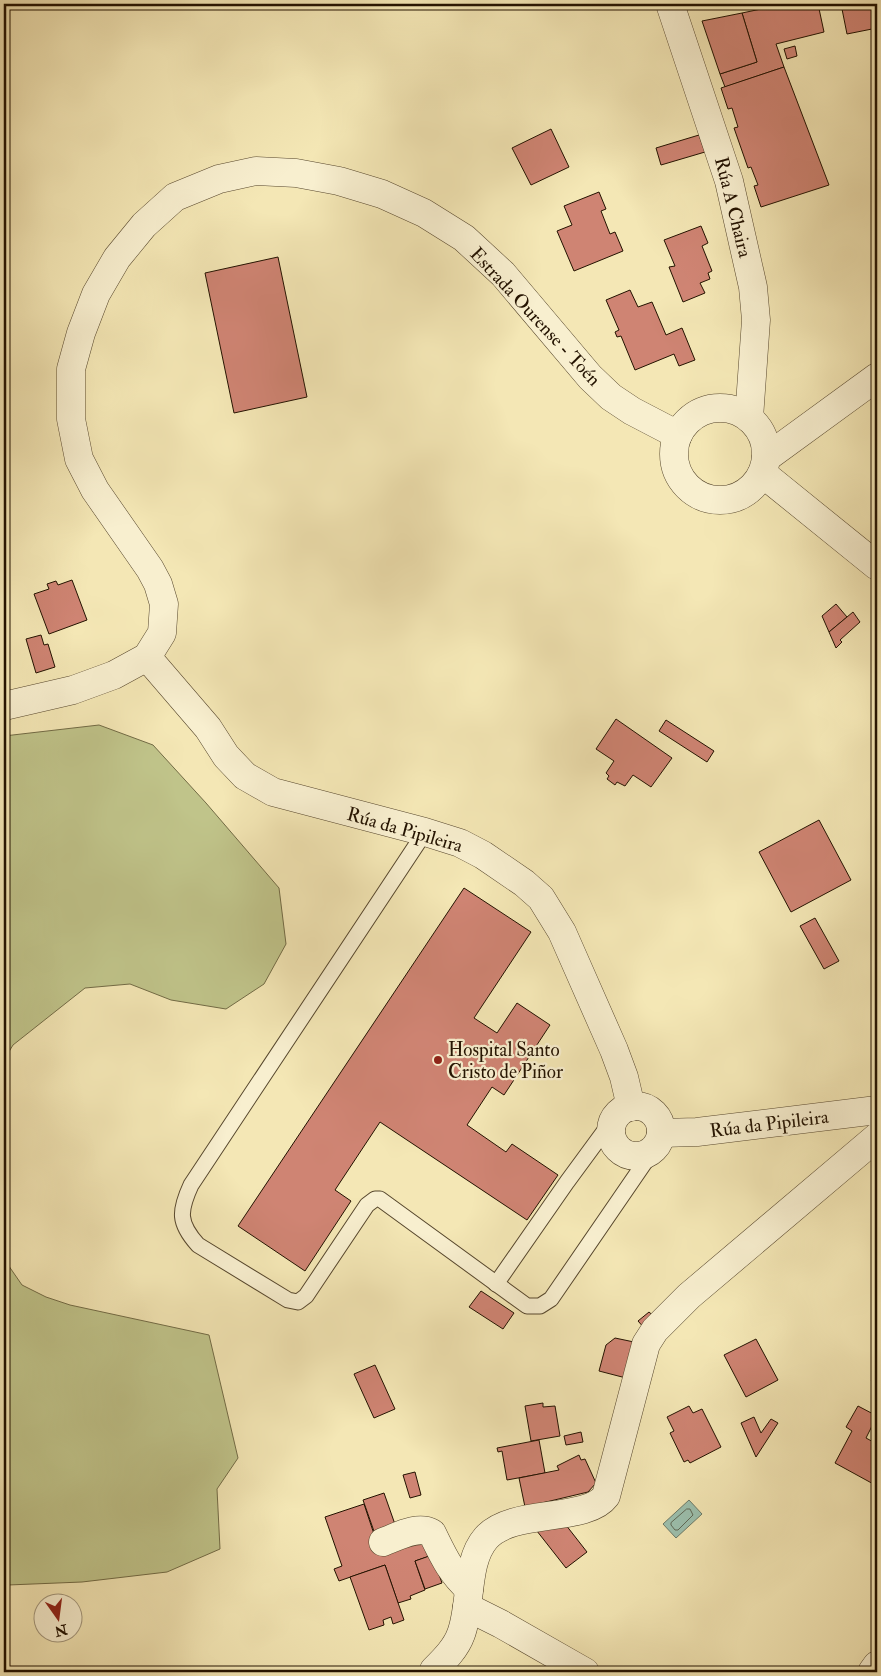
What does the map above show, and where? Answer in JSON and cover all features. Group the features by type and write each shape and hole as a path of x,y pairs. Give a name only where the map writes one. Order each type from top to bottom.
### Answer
{"street":[{"name":"Rúa A Chaira","path":"670,4 729,181 754,288 756,320 749,418"},
{"name":"Estrada Ourense - Toén","path":"4,706 73,690 114,676 147,657 162,633 164,604 158,584 150,569 95,490 79,459 71,419 71,369 81,333 96,294 118,258 144,225 176,197 219,179 256,171 296,173 339,181 382,194 424,213 464,238 503,274 590,377 611,397 678,435"},
{"path":"764,466 765,443 759,429 749,418 737,411 724,407 710,409 697,414 686,423 678,435 674,450 676,466 682,481 694,492 708,499 724,500 740,496 753,486 764,466 877,377"},
{"path":"764,466 877,566"},
{"name":"Rúa da Pipileira","path":"147,657 208,728 226,756 245,776 273,792 460,843 483,855 524,883 541,898 562,932 624,1077 623,1112 611,1125 611,1134 617,1148 623,1153 639,1156 648,1154 658,1141 697,1132 877,1110"},
{"path":"623,1112 643,1107 651,1111 657,1117 660,1125 658,1141"},
{"path":"434,1670 455,1647 461,1635 472,1570 486,1537 496,1530 527,1520 588,1508 602,1502 608,1489 646,1344 650,1337 689,1296 877,1137"},
{"path":"383,1542 418,1530 432,1533 450,1569 458,1579 468,1598 501,1624 585,1672"},
{"path":"872,1672 877,1665"}],"lane":[{"path":"425,832 191,1185 183,1203 182,1221 188,1234 198,1245 288,1300 298,1302 306,1296 367,1205 375,1199 380,1199 527,1306 540,1306 551,1299 658,1141"},
{"path":"496,1284 566,1182 623,1112"}],"green space":[{"path":"99,725 153,745 279,888 286,944 264,984 226,1009 171,1000 130,984 85,988 13,1045 4,1060 4,736"},
{"path":"4,1259 22,1285 46,1297 70,1305 209,1335 238,1458 217,1489 220,1549 167,1572 82,1582 8,1585 4,1591"}],"water":[{"path":"689,1500 702,1514 676,1538 663,1524"}],"building":[{"path":"785,4 818,4 824,32 776,44 784,67 725,87 720,74 757,62 742,13"},
{"path":"841,4 877,4 877,28 847,34"},
{"path":"742,13 757,62 720,74 702,21"},
{"path":"795,46 797,56 787,59 784,49"},
{"path":"784,67 829,185 761,207 754,186 758,185 751,167 748,168 734,128 738,127 732,108 728,109 721,88"},
{"path":"551,129 569,167 531,185 512,148"},
{"path":"699,135 705,152 661,165 656,148"},
{"path":"599,192 606,209 601,211 610,234 615,232 623,251 574,271 557,231 572,225 564,206"},
{"path":"701,226 708,243 702,246 712,271 708,273 710,279 700,283 705,293 683,302 669,267 675,266 664,240"},
{"path":"278,257 307,397 234,413 205,273"},
{"path":"630,290 638,307 652,302 666,335 682,328 695,360 679,366 674,354 635,370 621,336 617,337 615,332 619,330 606,300"},
{"path":"72,580 87,620 49,634 34,594 49,589 47,584 56,581 58,585"},
{"path":"836,604 847,617 829,632 822,616"},
{"path":"853,612 860,622 840,640 842,642 836,648 829,632"},
{"path":"41,635 44,645 48,644 55,667 36,673 26,639"},
{"path":"616,719 672,758 651,787 633,775 625,786 617,782 615,785 607,779 609,776 606,773 614,761 596,749"},
{"path":"666,720 714,751 707,762 659,731"},
{"path":"819,820 851,880 791,912 759,852"},
{"name":"Hospital Santo Cristo de Piñor","path":"464,888 531,932 474,1018 497,1033 517,1003 550,1025 504,1095 492,1087 467,1125 506,1152 512,1144 558,1175 527,1220 380,1122 335,1190 351,1201 305,1271 238,1226"},
{"path":"815,918 839,961 824,969 800,926"},
{"path":"481,1291 514,1313 503,1329 469,1307"},
{"path":"649,1312 656,1318 646,1330 638,1321"},
{"path":"615,1338 634,1342 626,1378 599,1371 606,1345"},
{"path":"756,1339 778,1380 746,1397 724,1355"},
{"path":"375,1365 395,1409 374,1418 354,1374"},
{"path":"877,1374 877,1386 871,1381"},
{"path":"543,1403 543,1407 555,1406 560,1436 531,1441 525,1406"},
{"path":"689,1406 693,1413 702,1409 721,1447 690,1463 688,1460 684,1462 670,1433 674,1431 667,1417"},
{"path":"858,1406 877,1416 866,1438 877,1444 877,1486 835,1463 852,1431 846,1427"},
{"path":"754,1417 761,1433 771,1419 778,1423 756,1457 741,1423"},
{"path":"581,1432 583,1442 566,1445 564,1436"},
{"path":"539,1440 545,1473 507,1480 502,1451 498,1452 497,1448"},
{"path":"579,1455 581,1460 585,1459 596,1483 588,1492 525,1507 519,1478 559,1470 557,1466"},
{"path":"415,1472 421,1495 410,1498 403,1475"},
{"path":"384,1493 397,1530 376,1537 363,1500"},
{"path":"364,1504 380,1552 431,1537 436,1554 415,1561 425,1590 410,1596 411,1599 398,1603 385,1565 339,1581 334,1569 342,1566 325,1517"},
{"path":"562,1520 587,1552 566,1568 533,1526"},
{"path":"432,1555 442,1583 425,1589 415,1561"},
{"path":"385,1565 404,1620 393,1624 391,1617 383,1620 384,1625 369,1630 350,1577"}],"place":[{"name":"Hospital Santo Cristo de Piñor","path":"438,1060"}]}
